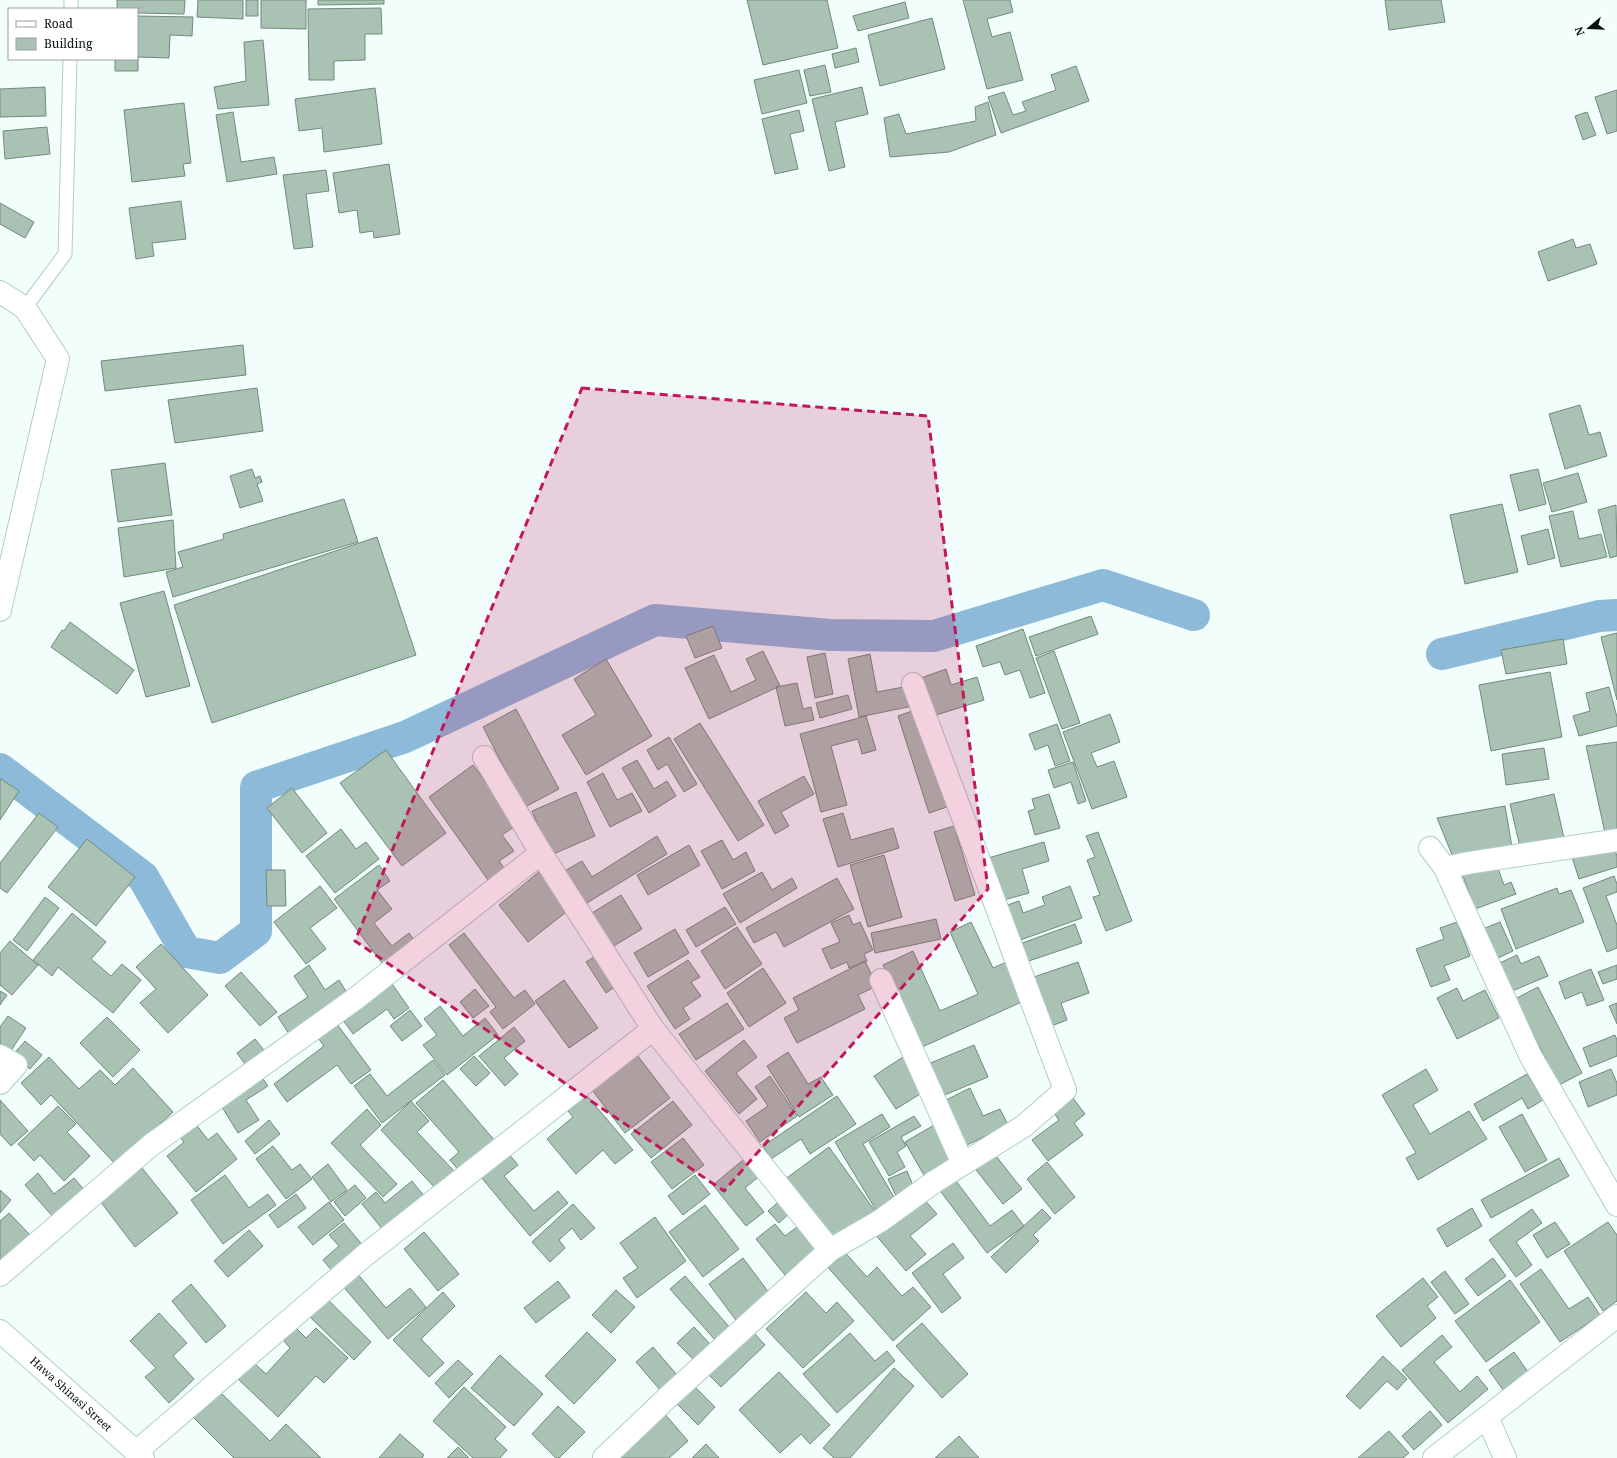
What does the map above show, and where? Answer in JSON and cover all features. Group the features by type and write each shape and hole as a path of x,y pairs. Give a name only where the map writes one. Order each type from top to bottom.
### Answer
{"street":[{"path":"0,292 25,308 58,359 0,610"},
{"path":"604,1458 667,1398 830,1250 880,1221 934,1182 1024,1126 1065,1090 913,684"},
{"path":"484,757 541,853 653,1029 830,1250"},
{"path":"1445,868 1468,863 1617,840"},
{"path":"1430,848 1445,868 1530,1055 1617,1205"},
{"path":"0,1275 151,1145 355,999 541,853"},
{"path":"881,980 963,1164"},
{"path":"139,1455 364,1256 653,1029"},
{"path":"0,1056 16,1066 0,1083"},
{"path":"1434,1458 1617,1316"},
{"name":"Hawa Shinasi Street","path":"0,1331 139,1455"},
{"path":"1487,1417 1505,1458"}],"lane":[{"path":"25,308 65,254 70,60"}],"highlighted area":[{"path":"582,388 928,416 988,889 724,1191 355,941"}],"building":[{"path":"117,0 185,0 184,14 138,13 138,8 117,8"},
{"path":"198,0 243,0 243,19 197,17"},
{"path":"246,0 258,0 258,16 246,16"},
{"path":"261,0 306,0 306,29 261,28"},
{"path":"318,0 384,0 384,4 318,5"},
{"path":"747,0 827,0 838,48 763,65"},
{"path":"963,0 1010,0 1013,12 987,19 992,37 1010,32 1023,80 987,89"},
{"path":"1385,0 1441,0 1445,22 1389,30"},
{"path":"905,2 909,18 858,31 853,16"},
{"path":"381,8 382,34 365,34 365,60 334,61 334,80 309,80 308,9"},
{"path":"138,16 193,17 192,36 170,35 169,58 138,57"},
{"path":"932,18 945,69 880,86 868,35"},
{"path":"263,40 269,105 218,109 214,87 246,81 244,42"},
{"path":"856,48 859,62 835,68 832,54"},
{"path":"115,60 138,60 138,71 115,71"},
{"path":"825,65 831,92 810,96 804,70"},
{"path":"1076,66 1089,101 1001,133 988,97 1004,92 1013,115 1026,111 1022,102 1056,90 1051,75"},
{"path":"799,70 807,103 762,114 754,80"},
{"path":"45,87 46,116 0,117 0,89"},
{"path":"862,87 868,114 835,122 845,167 829,171 812,99"},
{"path":"375,88 382,144 324,152 322,128 299,131 295,99"},
{"path":"1617,90 1617,131 1607,134 1595,97"},
{"path":"988,102 996,135 949,152 890,157 884,118 899,114 906,134 976,121 975,107"},
{"path":"184,103 191,163 183,164 185,176 132,182 124,110"},
{"path":"799,110 804,131 790,134 798,169 775,174 762,119"},
{"path":"233,112 241,162 274,157 277,174 227,182 216,115"},
{"path":"1587,112 1596,135 1583,140 1575,116"},
{"path":"47,127 50,154 5,159 3,131"},
{"path":"389,164 400,234 374,238 373,231 360,233 357,210 339,213 333,173"},
{"path":"326,170 329,191 306,194 313,247 294,249 283,175"},
{"path":"181,201 186,239 152,243 154,256 136,259 129,208"},
{"path":"0,203 34,222 25,238 0,224"},
{"path":"1573,239 1576,248 1590,244 1597,264 1548,281 1538,252"},
{"path":"243,345 246,375 105,391 101,361"},
{"path":"257,388 263,431 175,443 168,400"},
{"path":"1580,405 1589,435 1600,432 1607,456 1565,469 1549,414"},
{"path":"165,463 172,515 118,522 111,470"},
{"path":"252,469 255,478 260,476 262,482 257,484 263,501 240,508 230,476"},
{"path":"1538,469 1546,504 1519,511 1510,475"},
{"path":"1578,473 1587,502 1552,512 1543,483"},
{"path":"344,499 358,542 173,597 166,572 183,567 178,552 224,539 223,534"},
{"path":"1502,504 1518,572 1465,584 1450,515"},
{"path":"1616,505 1617,556 1610,558 1598,510"},
{"path":"1573,511 1579,539 1601,534 1607,557 1561,567 1549,516"},
{"path":"173,520 176,568 124,577 118,528"},
{"path":"1548,529 1555,558 1528,565 1521,536"},
{"path":"377,537 416,655 212,723 174,605"},
{"path":"164,591 190,686 146,697 120,603"},
{"path":"1091,616 1098,634 1036,656 1029,637"},
{"path":"70,622 134,670 117,694 51,647 62,630 64,631"},
{"path":"713,626 722,648 695,658 686,636"},
{"path":"1023,629 1045,693 1030,698 1020,670 1005,675 1000,662 983,667 976,646"},
{"path":"1617,633 1617,700 1601,637"},
{"path":"1563,639 1567,664 1506,674 1501,650"},
{"path":"763,651 780,686 709,719 685,668 714,655 731,692 756,680 746,659"},
{"path":"1054,651 1080,723 1062,729 1036,658"},
{"path":"825,653 833,694 815,698 807,657"},
{"path":"870,654 877,692 909,686 913,706 859,717 848,659"},
{"path":"606,659 652,736 586,775 562,735 596,715 574,679"},
{"path":"946,669 951,685 977,677 984,700 933,716 921,678"},
{"path":"1550,672 1562,737 1491,751 1479,685"},
{"path":"797,683 803,709 811,707 814,720 785,726 776,687"},
{"path":"1609,687 1617,717 1617,726 1579,736 1573,716 1590,711 1586,693"},
{"path":"848,695 852,709 820,718 816,703"},
{"path":"516,709 559,789 525,807 483,727"},
{"path":"915,710 947,807 929,813 898,716"},
{"path":"1110,714 1120,742 1091,753 1097,767 1114,761 1127,797 1092,809 1063,732"},
{"path":"866,716 876,750 862,754 858,739 831,746 847,805 821,812 800,734"},
{"path":"700,723 764,825 738,841 674,739"},
{"path":"1057,724 1070,761 1055,766 1048,745 1035,750 1029,734"},
{"path":"669,737 697,784 684,792 667,764 658,770 647,750"},
{"path":"1617,742 1617,831 1605,833 1586,746"},
{"path":"1544,748 1549,779 1506,785 1502,754"},
{"path":"386,750 446,833 402,866 340,783"},
{"path":"637,760 654,789 667,781 676,796 649,813 622,768"},
{"path":"1073,762 1086,801 1078,804 1071,782 1054,788 1048,770"},
{"path":"473,765 517,825 502,835 514,851 499,861 504,868 488,880 429,797"},
{"path":"603,773 617,800 632,793 642,811 610,827 587,782"},
{"path":"804,776 814,794 781,812 789,826 775,834 758,801"},
{"path":"1,779 19,791 0,820 0,780"},
{"path":"292,788 327,833 302,853 267,808"},
{"path":"576,792 595,836 551,855 532,811"},
{"path":"1049,794 1060,828 1035,835 1028,811 1035,809 1032,799"},
{"path":"1554,794 1564,838 1520,847 1510,804"},
{"path":"1505,806 1512,847 1453,857 1437,818"},
{"path":"39,813 58,827 7,893 0,888 0,863"},
{"path":"843,813 851,840 893,828 899,848 838,867 823,819"},
{"path":"954,826 975,895 955,901 934,832"},
{"path":"341,829 356,849 366,842 379,859 335,893 306,856"},
{"path":"1098,832 1132,921 1106,931 1093,897 1100,895 1087,860 1095,857 1086,836"},
{"path":"657,836 667,854 582,906 561,873 582,861 592,877"},
{"path":"87,839 135,877 96,926 48,887"},
{"path":"722,840 733,860 746,852 755,871 722,889 701,851"},
{"path":"1044,842 1049,861 1022,869 1029,893 1000,901 988,858"},
{"path":"689,845 700,865 648,895 637,875"},
{"path":"1613,845 1617,856 1617,867 1579,879 1572,857"},
{"path":"884,855 902,917 868,927 850,865"},
{"path":"1496,863 1504,885 1511,882 1516,894 1475,909 1463,876"},
{"path":"379,865 390,881 377,890 392,909 374,923 392,946 409,933 419,947 388,971 334,899"},
{"path":"266,870 285,870 286,906 267,906"},
{"path":"540,871 570,909 528,942 499,905"},
{"path":"762,872 772,890 792,878 797,888 740,923 723,894"},
{"path":"1614,876 1617,884 1617,892 1606,896 1617,925 1617,948 1607,952 1583,888"},
{"path":"837,878 854,909 784,947 776,932 754,943 746,928"},
{"path":"320,886 337,908 310,928 326,949 306,964 274,922"},
{"path":"1070,886 1082,918 1012,943 999,908 1019,901 1023,913 1045,905 1042,897"},
{"path":"1557,888 1559,894 1571,890 1584,922 1516,949 1501,909"},
{"path":"621,895 642,929 612,947 592,913"},
{"path":"45,897 59,908 27,951 13,940"},
{"path":"725,907 736,924 696,947 686,930"},
{"path":"72,913 106,942 91,959 111,976 122,964 141,980 113,1013 58,967 52,976 33,960"},
{"path":"849,915 853,925 860,922 873,950 864,954 867,961 849,968 847,962 831,969 822,949 840,942 831,923"},
{"path":"936,919 941,939 875,953 871,933"},
{"path":"971,922 993,968 1009,961 1026,1000 920,1048 883,965 913,951 940,1011 978,994 950,932"},
{"path":"1457,922 1470,956 1444,966 1450,980 1431,987 1416,949 1444,939 1440,928"},
{"path":"1500,922 1513,951 1498,958 1485,928"},
{"path":"1075,924 1082,943 1020,964 1014,946"},
{"path":"737,927 762,964 725,989 701,951"},
{"path":"675,929 689,953 648,977 634,953"},
{"path":"464,933 514,998 525,990 535,1004 503,1029 490,1012 496,1007 449,945"},
{"path":"10,941 38,965 12,995 0,985 0,953"},
{"path":"161,944 208,995 168,1033 140,1003 156,989 136,967"},
{"path":"602,952 622,982 606,993 586,962"},
{"path":"1517,955 1521,964 1539,956 1548,976 1512,991 1500,963"},
{"path":"688,960 700,977 691,982 701,996 683,1008 690,1019 675,1029 647,986"},
{"path":"865,961 877,986 858,995 865,1009 797,1043 784,1018 799,1010 793,998"},
{"path":"1078,962 1089,993 1061,1003 1067,1020 1046,1028 1028,979"},
{"path":"309,965 325,990 339,980 349,996 289,1034 278,1017 308,997 294,976"},
{"path":"1617,965 1617,979 1603,984 1598,972"},
{"path":"763,968 786,1003 749,1027 727,993"},
{"path":"1591,969 1604,1000 1587,1006 1582,992 1565,999 1559,982"},
{"path":"241,972 277,1012 260,1026 225,986"},
{"path":"564,980 598,1028 569,1048 535,1001"},
{"path":"390,981 409,1008 394,1019 387,1009 353,1034 340,1016"},
{"path":"1538,987 1582,1073 1559,1085 1515,999"},
{"path":"1457,988 1463,1001 1485,990 1499,1018 1457,1039 1437,998"},
{"path":"475,989 489,1006 473,1018 460,1002"},
{"path":"0,991 7,995 0,1005"},
{"path":"727,1003 744,1029 696,1060 679,1034"},
{"path":"1617,1003 1617,1024 1609,1006"},
{"path":"440,1006 463,1036 485,1018 498,1035 447,1075 423,1045 437,1035 424,1019"},
{"path":"410,1010 422,1026 402,1041 390,1026"},
{"path":"8,1016 26,1028 10,1052 0,1046 0,1027"},
{"path":"107,1017 140,1050 113,1077 80,1043"},
{"path":"334,1020 371,1070 351,1084 337,1065 287,1102 274,1084 324,1046 315,1034"},
{"path":"514,1027 525,1041 504,1058 518,1074 505,1086 479,1056"},
{"path":"1615,1035 1617,1040 1617,1056 1590,1067 1583,1048"},
{"path":"255,1039 266,1053 247,1067 237,1053"},
{"path":"744,1040 757,1057 736,1073 757,1099 739,1114 705,1071"},
{"path":"25,1041 42,1055 30,1069 13,1055"},
{"path":"974,1045 988,1077 942,1096 928,1064"},
{"path":"634,1051 670,1098 625,1133 589,1086"},
{"path":"788,1052 808,1084 821,1077 833,1095 799,1117 767,1066"},
{"path":"474,1056 490,1073 476,1086 460,1069"},
{"path":"49,1057 79,1089 100,1070 115,1085 133,1068 173,1112 116,1165 51,1095 41,1105 21,1083"},
{"path":"903,1057 925,1091 896,1109 874,1076"},
{"path":"433,1060 445,1075 382,1123 354,1086 370,1074 387,1096"},
{"path":"1426,1069 1438,1090 1413,1105 1430,1134 1469,1111 1487,1139 1418,1180 1406,1158 1416,1153 1382,1095"},
{"path":"1611,1069 1617,1083 1617,1095 1588,1107 1579,1082"},
{"path":"258,1072 268,1086 246,1100 259,1120 238,1133 217,1099"},
{"path":"1527,1074 1543,1100 1528,1109 1522,1098 1483,1121 1474,1104"},
{"path":"770,1076 797,1116 760,1142 746,1121 768,1106 755,1087"},
{"path":"443,1080 495,1141 460,1172 450,1160 459,1152 416,1103"},
{"path":"970,1088 983,1116 1000,1109 1008,1125 965,1146 944,1101"},
{"path":"582,1090 633,1150 615,1164 603,1150 576,1174 547,1139 573,1117 564,1106"},
{"path":"1070,1094 1085,1114 1074,1123 1083,1135 1048,1161 1032,1140 1059,1120 1050,1108"},
{"path":"837,1096 856,1124 810,1154 801,1139 771,1159 763,1146"},
{"path":"0,1100 28,1131 11,1146 0,1134"},
{"path":"411,1101 429,1121 417,1132 455,1172 437,1190 381,1130"},
{"path":"673,1101 692,1125 651,1158 631,1134"},
{"path":"58,1106 76,1124 67,1132 90,1156 64,1181 40,1155 34,1161 18,1144"},
{"path":"367,1109 381,1125 360,1145 397,1184 383,1197 331,1143"},
{"path":"882,1114 890,1127 863,1144 895,1199 876,1210 835,1142"},
{"path":"1522,1114 1547,1160 1525,1172 1499,1127"},
{"path":"914,1116 921,1126 901,1137 906,1146 897,1152 905,1167 889,1176 869,1142"},
{"path":"192,1119 208,1140 217,1133 237,1159 196,1192 167,1156 184,1142 176,1132"},
{"path":"269,1120 280,1134 255,1154 245,1141"},
{"path":"936,1124 956,1158 925,1177 905,1142"},
{"path":"683,1138 704,1165 672,1189 651,1162"},
{"path":"273,1146 292,1170 300,1164 312,1179 286,1199 256,1159"},
{"path":"829,1147 875,1211 829,1244 784,1180"},
{"path":"504,1148 518,1165 504,1176 534,1211 558,1191 568,1203 530,1236 476,1171"},
{"path":"992,1151 1022,1189 1003,1204 973,1166"},
{"path":"749,1155 763,1173 745,1188 764,1212 746,1226 713,1185"},
{"path":"1559,1158 1569,1176 1491,1218 1481,1200"},
{"path":"1047,1162 1075,1197 1055,1214 1027,1179"},
{"path":"328,1164 347,1190 331,1202 312,1177"},
{"path":"142,1168 178,1213 135,1247 100,1201"},
{"path":"907,1171 914,1188 896,1196 888,1179"},
{"path":"38,1173 54,1194 74,1178 86,1192 54,1218 25,1185"},
{"path":"225,1175 249,1208 268,1194 276,1205 223,1244 191,1200"},
{"path":"695,1175 710,1194 683,1215 668,1196"},
{"path":"953,1177 990,1226 1012,1210 1024,1226 987,1253 938,1188"},
{"path":"412,1181 424,1196 383,1230 362,1204 376,1192 385,1203"},
{"path":"355,1185 366,1198 345,1216 334,1202"},
{"path":"0,1190 11,1200 0,1213"},
{"path":"296,1194 306,1208 278,1228 269,1215"},
{"path":"921,1196 937,1214 910,1236 926,1254 906,1271 875,1234"},
{"path":"783,1198 794,1209 779,1223 768,1211"},
{"path":"329,1202 344,1220 313,1245 298,1227"},
{"path":"573,1204 595,1228 581,1240 572,1228 559,1240 565,1248 550,1262 532,1242"},
{"path":"705,1205 739,1249 703,1277 669,1232"},
{"path":"1472,1208 1482,1226 1447,1247 1437,1229"},
{"path":"1042,1209 1051,1218 1033,1235 1039,1241 1006,1273 991,1257"},
{"path":"1532,1209 1542,1223 1516,1242 1532,1265 1516,1277 1489,1240"},
{"path":"9,1213 32,1237 0,1266 0,1221"},
{"path":"655,1217 686,1261 637,1298 623,1278 638,1268 620,1243"},
{"path":"1555,1222 1570,1244 1547,1258 1533,1235"},
{"path":"1608,1222 1617,1235 1617,1301 1603,1311 1564,1251"},
{"path":"344,1223 364,1247 333,1272 323,1260 339,1246 329,1235"},
{"path":"775,1224 785,1236 801,1224 820,1246 785,1275 756,1239"},
{"path":"249,1230 263,1246 228,1277 214,1261"},
{"path":"424,1232 459,1274 438,1291 404,1249"},
{"path":"953,1243 964,1258 943,1274 961,1298 942,1313 912,1273"},
{"path":"842,1249 867,1277 877,1267 902,1296 913,1287 931,1307 893,1341 825,1264"},
{"path":"743,1258 773,1298 738,1323 709,1284"},
{"path":"1493,1258 1506,1276 1478,1296 1465,1279"},
{"path":"1541,1269 1569,1309 1588,1297 1600,1315 1560,1342 1520,1284"},
{"path":"1445,1271 1469,1304 1455,1314 1431,1282"},
{"path":"356,1272 386,1308 410,1288 426,1307 388,1339 342,1285"},
{"path":"685,1276 731,1329 716,1341 670,1289"},
{"path":"1423,1278 1438,1297 1427,1306 1436,1318 1401,1347 1376,1316"},
{"path":"1510,1280 1540,1322 1486,1362 1455,1321"},
{"path":"558,1281 570,1297 536,1323 524,1308"},
{"path":"191,1284 226,1326 206,1343 172,1301"},
{"path":"616,1290 635,1307 611,1333 592,1315"},
{"path":"443,1292 455,1306 421,1339 444,1363 429,1377 393,1340"},
{"path":"806,1292 826,1313 837,1302 854,1321 803,1368 766,1329"},
{"path":"324,1296 371,1342 354,1360 306,1313"},
{"path":"159,1313 187,1343 173,1356 194,1379 169,1403 145,1377 156,1368 130,1341"},
{"path":"922,1323 968,1374 942,1398 896,1346"},
{"path":"694,1327 711,1345 695,1361 677,1343"},
{"path":"296,1328 306,1338 316,1328 348,1358 324,1383 316,1376 278,1417 237,1378 252,1361 266,1374 290,1348 284,1341"},
{"path":"587,1332 616,1360 574,1404 545,1376"},
{"path":"754,1333 765,1345 721,1387 709,1375"},
{"path":"850,1333 875,1361 887,1351 895,1361 837,1413 803,1374"},
{"path":"1442,1335 1452,1347 1434,1362 1460,1392 1477,1376 1488,1389 1448,1423 1402,1370"},
{"path":"653,1347 678,1376 661,1391 636,1362"},
{"path":"1514,1352 1528,1372 1503,1390 1489,1370"},
{"path":"500,1355 543,1394 514,1426 471,1388"},
{"path":"1383,1356 1407,1379 1397,1390 1387,1381 1360,1409 1346,1396"},
{"path":"458,1360 473,1374 449,1398 435,1383"},
{"path":"894,1368 914,1386 850,1458 834,1458 823,1448"},
{"path":"779,1372 830,1425 810,1444 801,1434 780,1453 739,1410"},
{"path":"214,1386 270,1441 286,1424 321,1458 234,1458 189,1413"},
{"path":"694,1386 715,1407 698,1425 676,1403"},
{"path":"464,1387 506,1427 495,1439 507,1450 500,1458 473,1458 433,1421"},
{"path":"558,1406 585,1432 559,1458 556,1458 532,1434"},
{"path":"1430,1411 1442,1425 1414,1450 1402,1436"},
{"path":"664,1413 688,1441 669,1458 613,1458"},
{"path":"1389,1431 1409,1453 1403,1458 1358,1458"},
{"path":"400,1434 424,1455 422,1458 379,1458"},
{"path":"959,1436 979,1458 935,1458"},
{"path":"706,1444 719,1458 692,1458"},
{"path":"458,1447 469,1458 447,1458"}],"waterway":[{"path":"0,769 143,877 186,952 220,958 256,931 256,787 405,737 655,620 830,635 934,636 1103,585 1194,615"},
{"path":"1442,654 1599,616 1617,615"}]}
